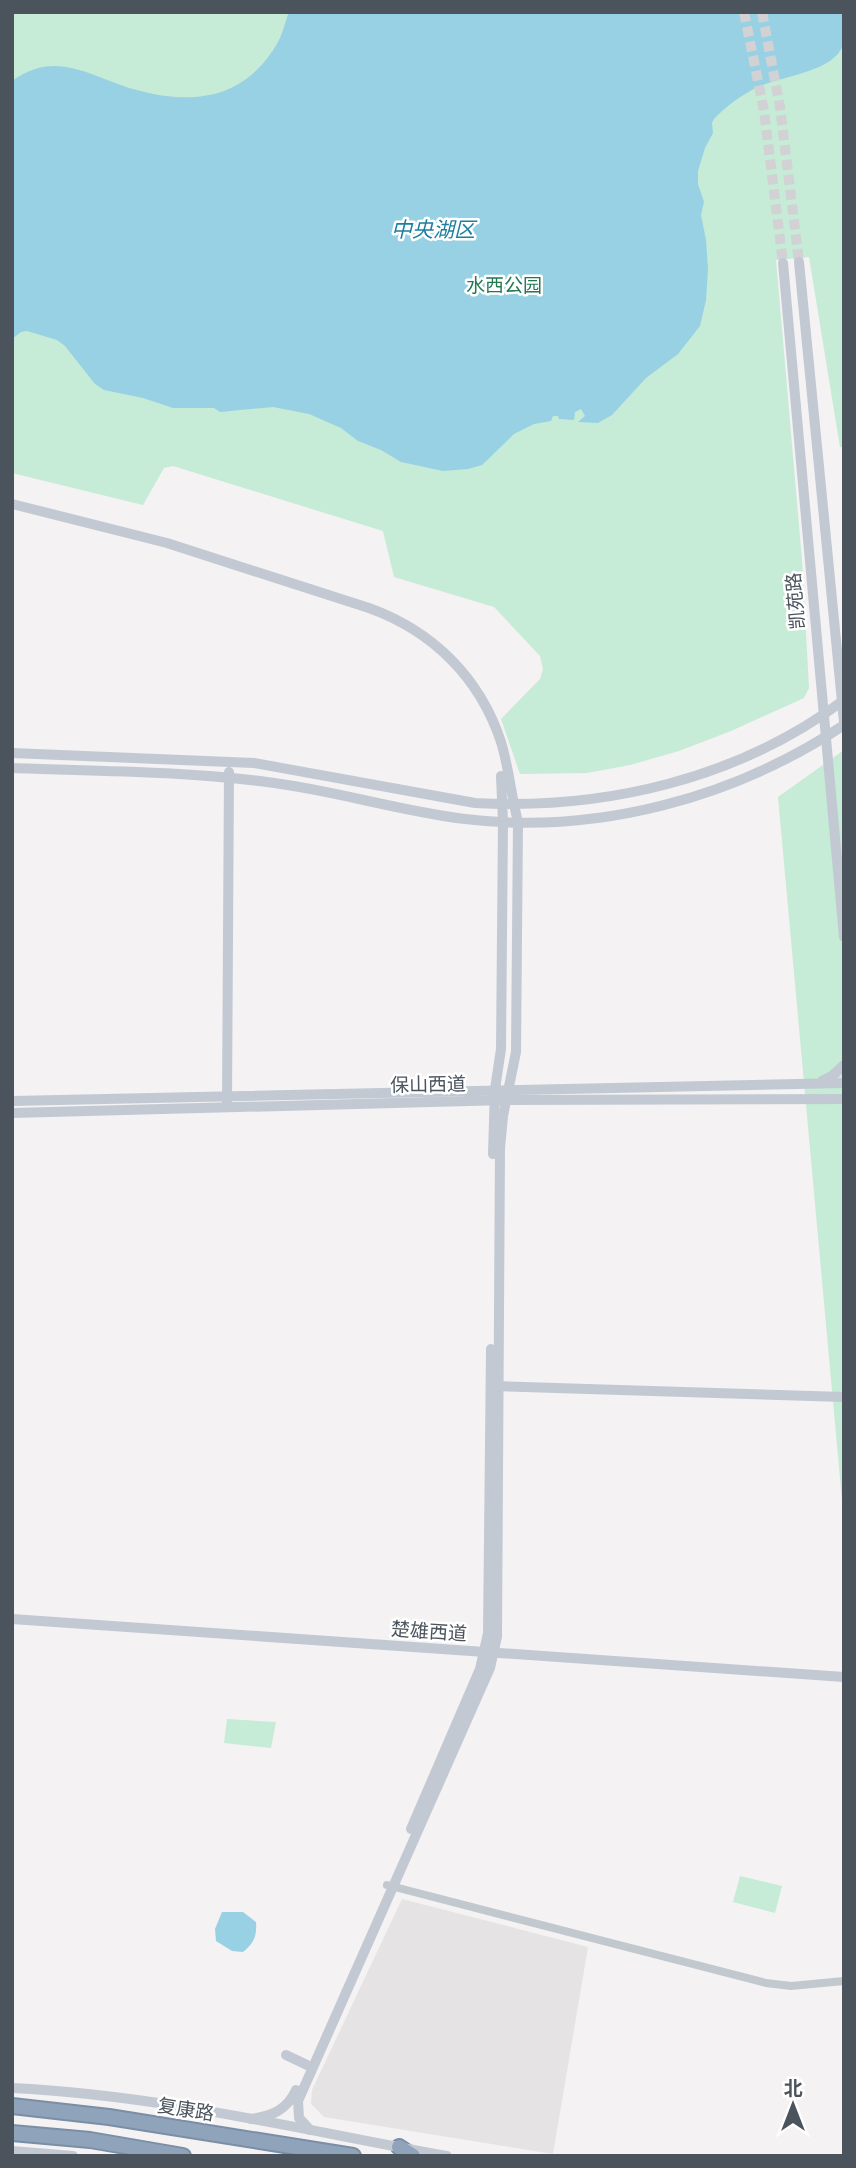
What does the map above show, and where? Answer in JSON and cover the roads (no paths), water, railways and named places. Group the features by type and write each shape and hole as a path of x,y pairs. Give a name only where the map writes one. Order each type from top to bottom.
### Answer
{"highway":[{"name":"复康路","path":"12,2106 96,2115 353,2156"},
{"path":"12,2133 90,2140 183,2156"},
{"path":"399,2147 413,2156"}],"main road":[{"name":"凯苑路","path":"799,262 843,714"},
{"name":"凯苑路","path":"783,263 844,937"},
{"path":"12,507 177,546 400,620 447,653 486,705 504,755 508,804 503,822 501,1049 494,1095 495,1386"},
{"path":"12,753 230,762 288,768 442,798 508,804 584,801 638,792 705,774 741,759 823,715 843,701"},
{"path":"829,773 843,714"},
{"path":"12,768 229,778 305,788 430,814 518,822 608,817 689,799 729,784 825,737 842,725"},
{"path":"227,1101 230,762"},
{"path":"310,2130 299,2118 298,2101 489,1653 500,1147 516,1052 518,822 508,804"},
{"path":"816,1083 832,1076 844,1065"},
{"name":"保山西道","path":"12,1101 227,1101 844,1083"},
{"path":"817,1099 844,1091"},
{"name":"保山西道","path":"507,1094 844,1099"},
{"name":"保山西道","path":"12,1113 227,1101"},
{"path":"495,1386 844,1397"},
{"name":"楚雄西道","path":"12,1619 844,1676"},
{"path":"251,2119 268,2116 288,2104 390,1886"},
{"path":"286,2055 307,2065"},
{"path":"12,2088 117,2098 251,2119 447,2156"},
{"path":"334,2152 380,2144"},
{"path":"12,2151 73,2156"}],"street":[{"path":"390,1886 766,1983 791,1986 844,1981"}],"water":[{"name":"中央湖区","path":"289,12 844,12 845,33 838,54 829,61 806,72 752,90 714,119 713,133 698,171 698,184 704,202 701,215 708,269 706,300 700,326 678,354 646,378 612,415 598,423 578,422 585,416 581,409 575,412 574,420 553,416 551,421 534,424 514,434 482,465 443,471 401,462 358,441 341,428 309,414 273,407 220,412 214,408 173,408 143,398 104,390 95,384 65,346 57,340 27,331 12,339 12,81 43,67 58,66 87,72 155,94 196,97 215,94 250,76 265,61 280,39"},
{"path":"222,1912 243,1912 256,1922 254,1939 243,1952 232,1951 216,1941 215,1929"}],"tunnel":[{"path":"744,12 764,111 783,263"},
{"path":"762,12 780,107 799,262"}],"park label":[{"name":"水西公园","path":"504,285"}]}
